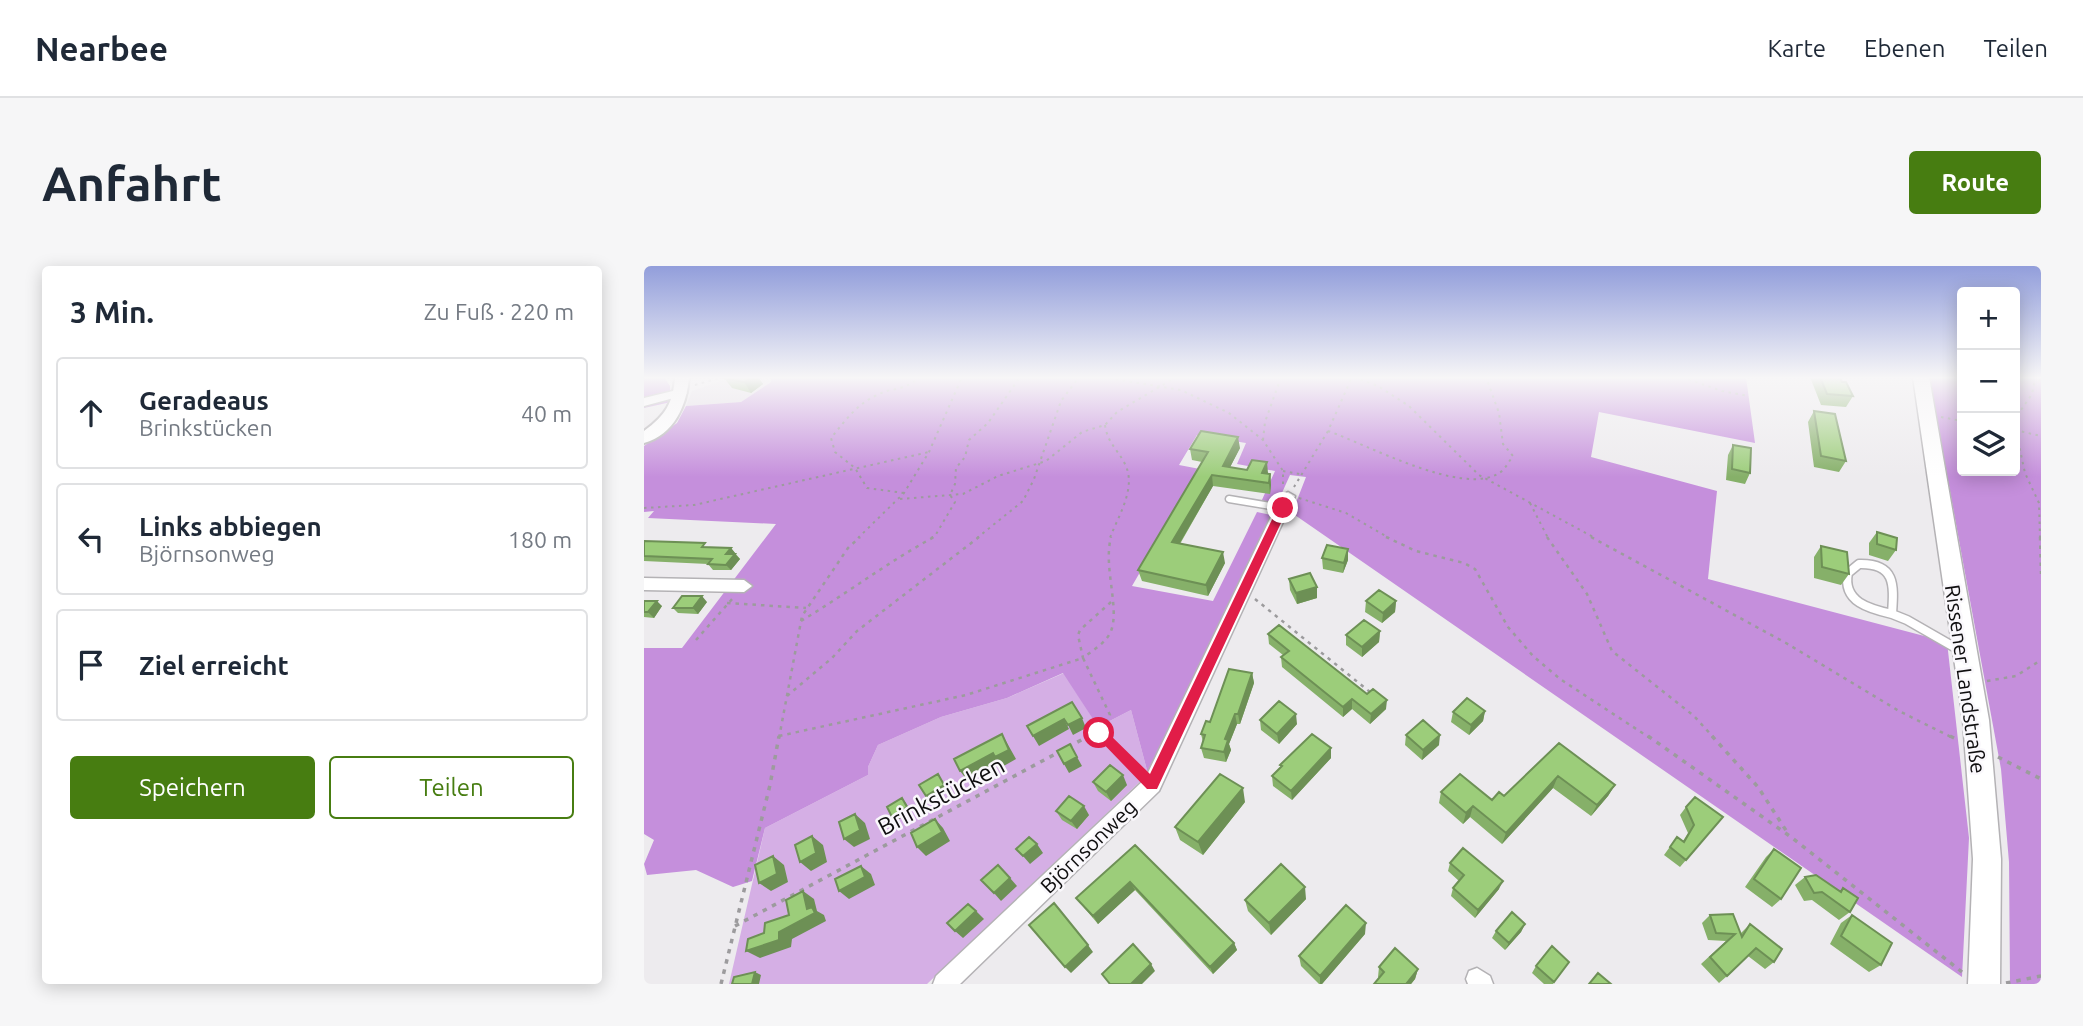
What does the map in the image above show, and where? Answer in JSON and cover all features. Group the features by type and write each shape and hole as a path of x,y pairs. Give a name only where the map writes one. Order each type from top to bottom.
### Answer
{"main road":[{"name":"Rissener Landstraße","path":"1927,411 1979,749 1987,859 1976,980"}],"street":[{"path":"644,438 676,411"},
{"name":"Björnsonweg","path":"944,984 1152,785 1286,502"},
{"path":"644,584 744,586"}],"lane":[{"path":"1228,499 1286,502"},
{"path":"1892,614 1893,577 1889,572 1868,564 1852,567 1845,579 1863,606 1892,614 1964,653"}],"path":[{"path":"854,411 831,438 830,444 835,452 853,467 867,488 904,493"},
{"path":"720,984 770,785 801,621 806,608 848,548 900,499 929,452 947,411"},
{"path":"950,495 955,484 956,468 965,457 969,440 988,423 997,411"},
{"path":"787,697 832,658 857,631 916,588 1017,506 1027,495 1057,411"},
{"path":"900,499 963,494 998,476 1037,465 1054,457 1082,432 1105,425 1120,411"},
{"path":"1223,411 1263,440 1283,471 1282,485 1286,502"},
{"path":"1263,440 1269,411"},
{"path":"1286,502 1337,411"},
{"path":"1416,411 1465,464 1488,479 1767,632 1899,711 2041,779"},
{"path":"1328,431 1345,435 1439,475 1464,480 1488,479 1503,470 1513,456 1503,444 1498,411"},
{"path":"1928,415 1957,420"},
{"path":"779,736 966,695 1083,657 1110,633 1112,625 1106,571 1107,552 1112,531 1128,497 1128,474 1126,466 1111,446 1105,425"},
{"path":"2020,432 2041,436"},
{"path":"644,508 694,505 929,452"},
{"path":"2020,452 2024,472 2039,504 2041,574"},
{"path":"1283,471 1302,474"},
{"path":"801,621 861,584 887,563 935,536 953,508 955,502 950,495"},
{"path":"1286,502 1346,513 1416,551 1436,559 1464,563 1475,569 1508,627 1533,656 1560,679 1639,729 1791,837 1806,852 1850,881 1976,980"},
{"path":"1530,503 1549,542 1587,594 1612,652 1694,716 1758,787 1791,837"},
{"path":"696,640 744,586"},
{"path":"1245,590 1283,624 1375,696"},
{"path":"1111,602 1080,630 1078,635 1083,657 1110,715 1099,733 1152,785"},
{"path":"727,603 806,608"},
{"path":"1982,681 2008,680 2028,671 2041,660"},
{"name":"Brinkstücken","path":"734,927 1094,733 1099,733"},
{"path":"2003,984 2041,976"}],"shaded area":[{"path":"684,411 1751,411 1755,443 1599,412 1591,457 1717,491 1708,579 1947,642 1969,838 1962,977 1292,513 1306,477 1290,475 1277,504 1261,502 1275,471 1237,464 1246,443 1197,435 1179,465 1200,469 1132,586 1213,601 1257,512 1271,515 1148,774 1131,710 1098,727 1063,673 1007,698 941,717 878,745 868,767 868,775 765,828 752,881 733,887 696,870 647,875 644,864 654,840 644,834 644,648 682,648 776,524 648,518 654,511 644,512 644,446 677,423"},
{"path":"1935,411 1957,411 1957,476 2020,476 2020,411 2041,411 2041,984 2010,984 2009,862 2001,769"},
{"path":"1064,673 1098,727 1131,710 1148,774 927,984 729,984 765,828 868,775 868,767 878,745 941,717 1007,698"}],"building":[{"path":"1814,411 1835,414 1846,461 1821,456"},
{"path":"1201,431 1238,437 1223,466 1247,470 1252,460 1267,462 1262,473 1270,474 1269,483 1212,475 1172,542 1223,552 1206,585 1138,570 1208,452 1190,449"},
{"path":"1733,445 1751,448 1750,473 1732,469"},
{"path":"1877,532 1897,538 1896,550 1877,544"},
{"path":"644,541 705,543 702,547 731,548 726,554 735,554 726,565 708,564 712,559 644,556"},
{"path":"1327,545 1348,549 1344,563 1322,558"},
{"path":"1821,546 1847,552 1849,574 1822,567"},
{"path":"1310,573 1317,587 1296,593 1289,579"},
{"path":"1379,590 1396,601 1383,613 1366,601"},
{"path":"682,596 702,596 693,608 673,608"},
{"path":"644,601 657,601 648,612 644,612"},
{"path":"1364,620 1380,631 1362,647 1346,635"},
{"path":"1279,625 1367,694 1373,689 1387,700 1371,714 1352,699 1343,707 1281,657 1289,651 1268,634"},
{"path":"1229,669 1252,673 1238,714 1235,714 1225,739 1228,740 1224,752 1201,748 1205,735 1201,734 1206,721 1210,722"},
{"path":"1467,698 1485,711 1471,725 1453,712"},
{"path":"1279,701 1296,714 1277,734 1260,720"},
{"path":"1072,702 1082,718 1068,725 1064,719 1033,736 1027,726"},
{"path":"1423,720 1440,735 1423,750 1406,735"},
{"path":"1002,734 1009,750 995,757 993,753 960,771 954,759"},
{"path":"1312,734 1331,748 1291,791 1272,776"},
{"path":"1559,743 1615,785 1597,805 1558,776 1506,833 1473,806 1466,813 1441,792 1460,774 1492,800 1499,792 1504,796"},
{"path":"1070,744 1077,757 1064,764 1057,751"},
{"path":"1110,765 1123,775 1106,792 1093,782"},
{"path":"938,774 944,785 926,796 919,785"},
{"path":"1220,774 1243,788 1198,842 1175,827"},
{"path":"1069,796 1084,806 1071,821 1056,811"},
{"path":"1695,797 1723,817 1686,860 1670,847 1677,837 1684,842 1694,825 1686,807"},
{"path":"902,798 907,807 892,817 887,807"},
{"path":"855,814 860,830 844,839 839,822"},
{"path":"935,819 942,832 917,847 911,833"},
{"path":"812,836 816,853 800,862 795,845"},
{"path":"1029,837 1037,844 1023,856 1016,849"},
{"path":"1135,845 1234,943 1210,967 1130,882 1093,916 1076,898"},
{"path":"1463,848 1503,881 1478,910 1453,888 1464,875 1450,863"},
{"path":"1774,849 1801,868 1781,899 1754,879"},
{"path":"773,856 777,874 759,883 755,865"},
{"path":"1281,864 1305,887 1269,923 1245,900"},
{"path":"998,865 1010,878 994,893 981,880"},
{"path":"861,866 865,877 839,891 835,879"},
{"path":"1816,875 1841,892 1843,888 1858,898 1850,912 1822,892 1814,893 1805,877"},
{"path":"803,891 807,909 812,907 815,913 779,932 779,940 746,951 748,939 764,933 765,923 789,915 786,900"},
{"path":"1054,903 1088,945 1065,967 1029,925"},
{"path":"968,904 976,911 955,931 947,923"},
{"path":"1346,905 1366,923 1320,976 1299,956"},
{"path":"1512,912 1525,924 1509,943 1496,931"},
{"path":"1733,914 1742,937 1750,924 1782,949 1774,962 1756,948 1727,976 1710,957 1735,934 1716,933 1710,915"},
{"path":"1852,915 1892,943 1881,965 1841,936"},
{"path":"1133,944 1151,964 1131,984 1110,984 1102,974"},
{"path":"1552,946 1569,962 1554,982 1536,966"},
{"path":"1395,948 1418,969 1406,984 1374,984 1384,972 1379,967"},
{"path":"755,972 752,984 732,984 734,977"},
{"path":"1598,973 1611,984 1589,984"}],"route":[{"path":"1099,733 1152,785 1283,508"}]}
